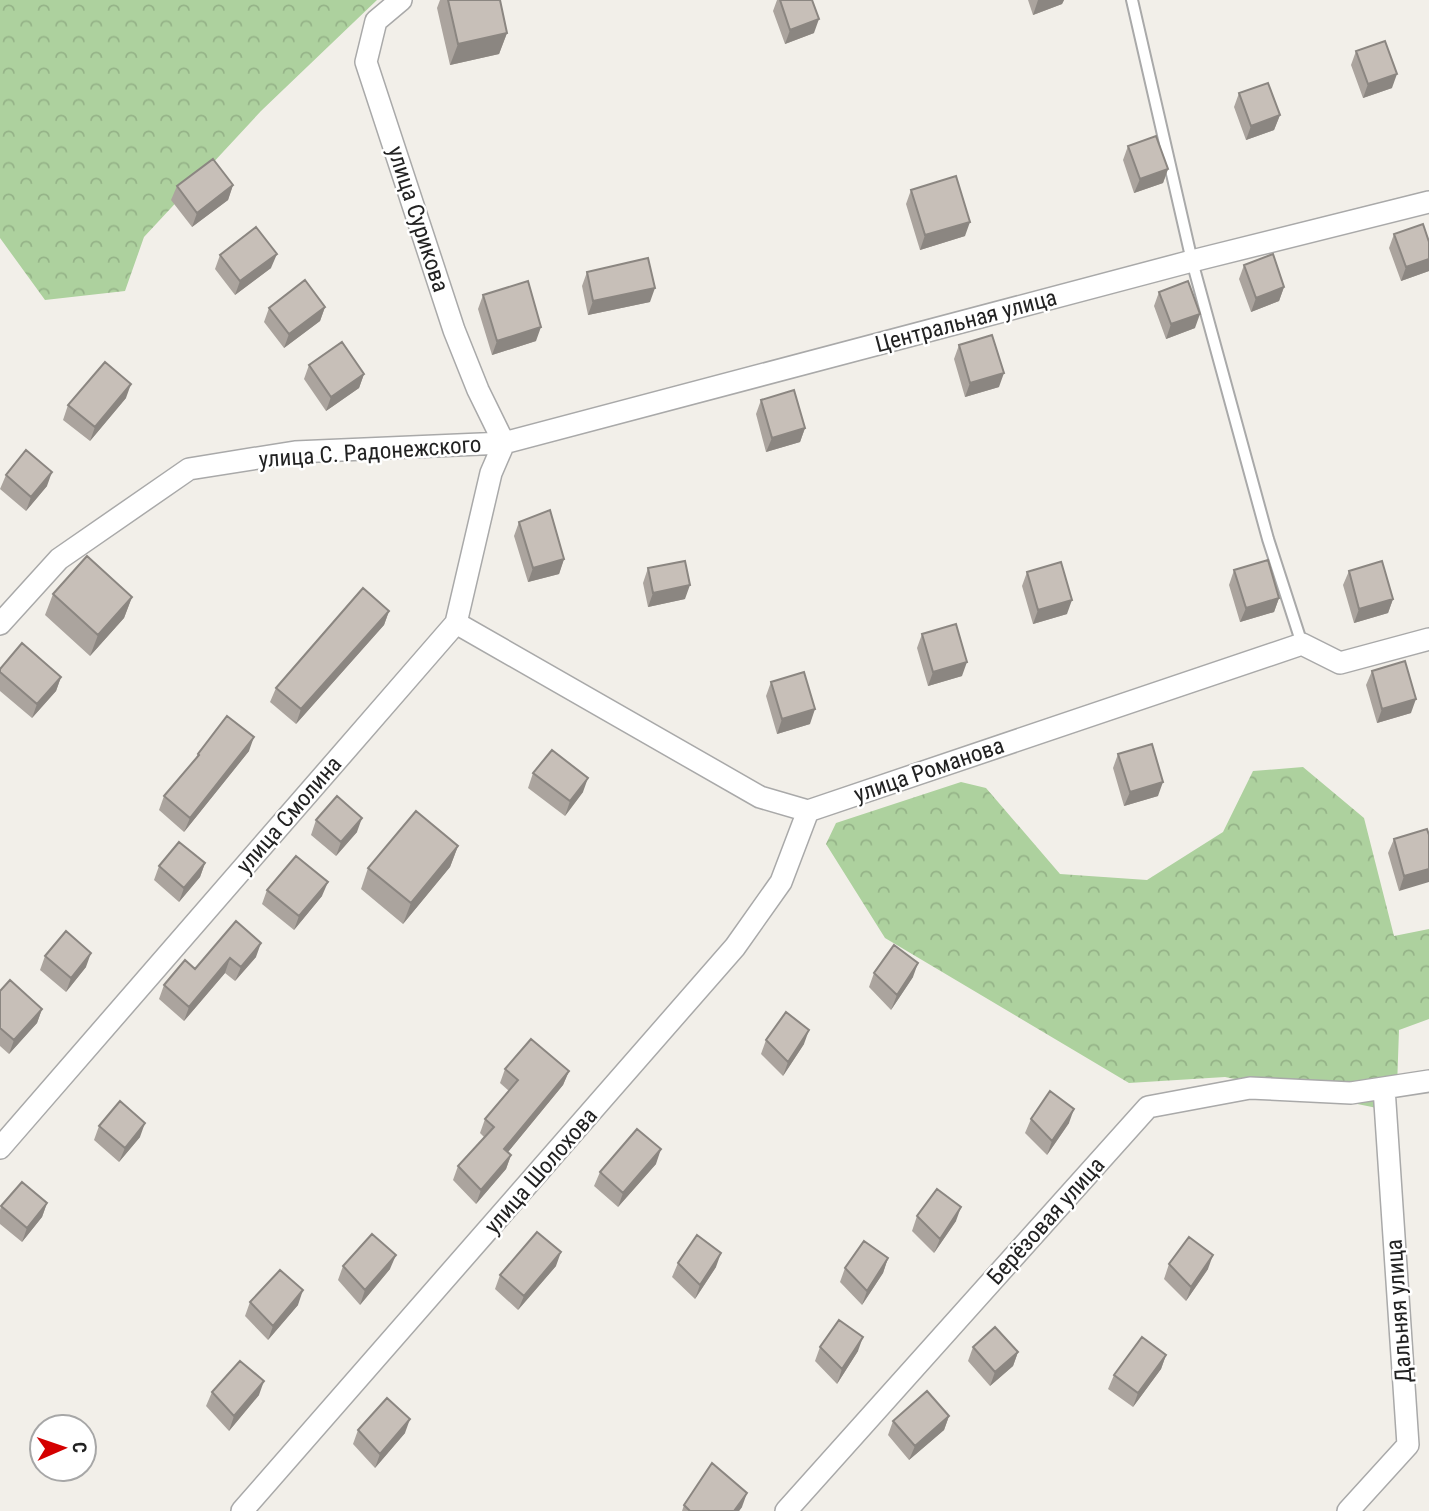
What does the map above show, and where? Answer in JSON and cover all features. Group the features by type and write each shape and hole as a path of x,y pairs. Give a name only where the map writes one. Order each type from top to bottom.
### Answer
{"street":[{"name":"улица Сурикова","path":"401,0 376,21 366,62 454,330 478,390 504,443"},
{"name":"Центральная улица","path":"504,443 1192,261 1429,202"},
{"name":"улица Смолина","path":"0,1148 456,624 492,473 504,443"},
{"name":"улица С. Радонежского","path":"0,624 59,559 188,470 295,452 504,443"},
{"path":"456,624 760,797 808,811"},
{"path":"1302,644 1340,663 1429,639"},
{"name":"улица Романова","path":"808,811 1302,644"},
{"name":"улица Шолохова","path":"243,1511 735,947 781,882 808,811"},
{"name":"Берёзовая улица","path":"786,1511 1148,1107 1250,1087 1351,1093 1429,1081"},
{"name":"Дальняя улица","path":"1348,1511 1408,1445 1384,1088"}],"lane":[{"path":"1132,0 1192,261 1268,539 1302,644"}],"green space":[{"path":"0,0 377,0 261,111 144,237 125,291 45,300 0,238"},
{"path":"1303,767 1364,818 1394,936 1429,929 1429,1019 1399,1030 1397,1087 1377,1108 1225,1077 1129,1083 885,938 826,844 836,823 961,782 986,788 1060,874 1147,880 1223,832 1253,771"}],"building":[{"path":"448,0 500,0 507,33 458,44"},
{"path":"780,0 812,0 819,19 790,30"},
{"path":"1385,41 1397,74 1368,84 1356,51"},
{"path":"1268,83 1280,115 1251,126 1239,93"},
{"path":"1156,136 1168,169 1140,179 1128,146"},
{"path":"213,159 233,185 197,213 177,186"},
{"path":"956,176 970,222 925,235 911,190"},
{"path":"1423,224 1429,242 1429,259 1406,267 1394,234"},
{"path":"256,227 277,254 240,281 220,255"},
{"path":"1273,254 1284,287 1256,298 1244,265"},
{"path":"648,258 655,288 593,301 587,272"},
{"path":"305,280 325,307 289,334 269,308"},
{"path":"528,281 541,327 497,341 483,295"},
{"path":"1188,281 1200,314 1171,324 1159,292"},
{"path":"992,335 1004,373 970,383 959,345"},
{"path":"342,342 364,374 331,397 309,365"},
{"path":"105,362 131,384 95,427 68,405"},
{"path":"794,390 805,428 772,438 761,400"},
{"path":"26,450 52,472 31,497 6,475"},
{"path":"550,510 564,559 533,568 519,522"},
{"path":"87,556 132,597 98,635 53,594"},
{"path":"1268,560 1279,598 1246,608 1234,570"},
{"path":"685,561 690,585 653,593 648,568"},
{"path":"1382,561 1393,599 1359,609 1349,571"},
{"path":"1061,562 1072,600 1038,610 1027,572"},
{"path":"363,588 389,611 301,709 276,688"},
{"path":"956,624 967,662 933,672 922,634"},
{"path":"22,643 61,677 37,704 0,672"},
{"path":"1405,661 1416,699 1382,709 1372,671"},
{"path":"804,672 815,709 782,719 771,682"},
{"path":"227,716 254,737 190,818 164,796 199,755"},
{"path":"1152,744 1163,782 1130,792 1118,754"},
{"path":"552,750 588,778 570,801 533,773"},
{"path":"337,796 362,818 341,842 316,820"},
{"path":"416,811 458,846 411,903 368,868"},
{"path":"1427,829 1429,869 1404,876 1394,839"},
{"path":"179,842 205,863 184,888 159,866"},
{"path":"296,856 328,882 299,916 267,890"},
{"path":"236,921 261,943 241,967 230,958 189,1007 164,985 185,960 195,969"},
{"path":"66,931 91,953 71,978 45,956"},
{"path":"894,945 918,963 897,995 874,973"},
{"path":"10,980 42,1009 14,1040 0,1028 0,991"},
{"path":"786,1012 809,1030 788,1062 766,1040"},
{"path":"531,1039 569,1071 504,1149 511,1155 481,1190 458,1166 494,1127 485,1119 518,1080 505,1069"},
{"path":"1050,1091 1074,1109 1052,1141 1031,1119"},
{"path":"120,1101 145,1123 125,1148 99,1126"},
{"path":"637,1129 661,1149 623,1193 600,1172"},
{"path":"22,1182 47,1203 27,1228 1,1206"},
{"path":"937,1189 961,1207 940,1239 917,1216"},
{"path":"537,1232 561,1252 524,1296 500,1275"},
{"path":"372,1234 396,1255 365,1290 343,1266"},
{"path":"697,1235 721,1253 700,1285 678,1263"},
{"path":"1189,1237 1213,1255 1191,1287 1169,1264"},
{"path":"864,1241 888,1258 867,1291 845,1268"},
{"path":"280,1270 303,1290 273,1326 250,1302"},
{"path":"839,1320 863,1337 842,1369 820,1347"},
{"path":"995,1327 1018,1352 995,1372 973,1347"},
{"path":"1142,1337 1166,1355 1138,1393 1114,1375"},
{"path":"240,1361 264,1381 234,1416 212,1392"},
{"path":"927,1391 949,1416 915,1446 893,1421"},
{"path":"387,1398 410,1419 380,1454 358,1430"},
{"path":"712,1463 747,1493 734,1511 690,1511 684,1505"}]}
